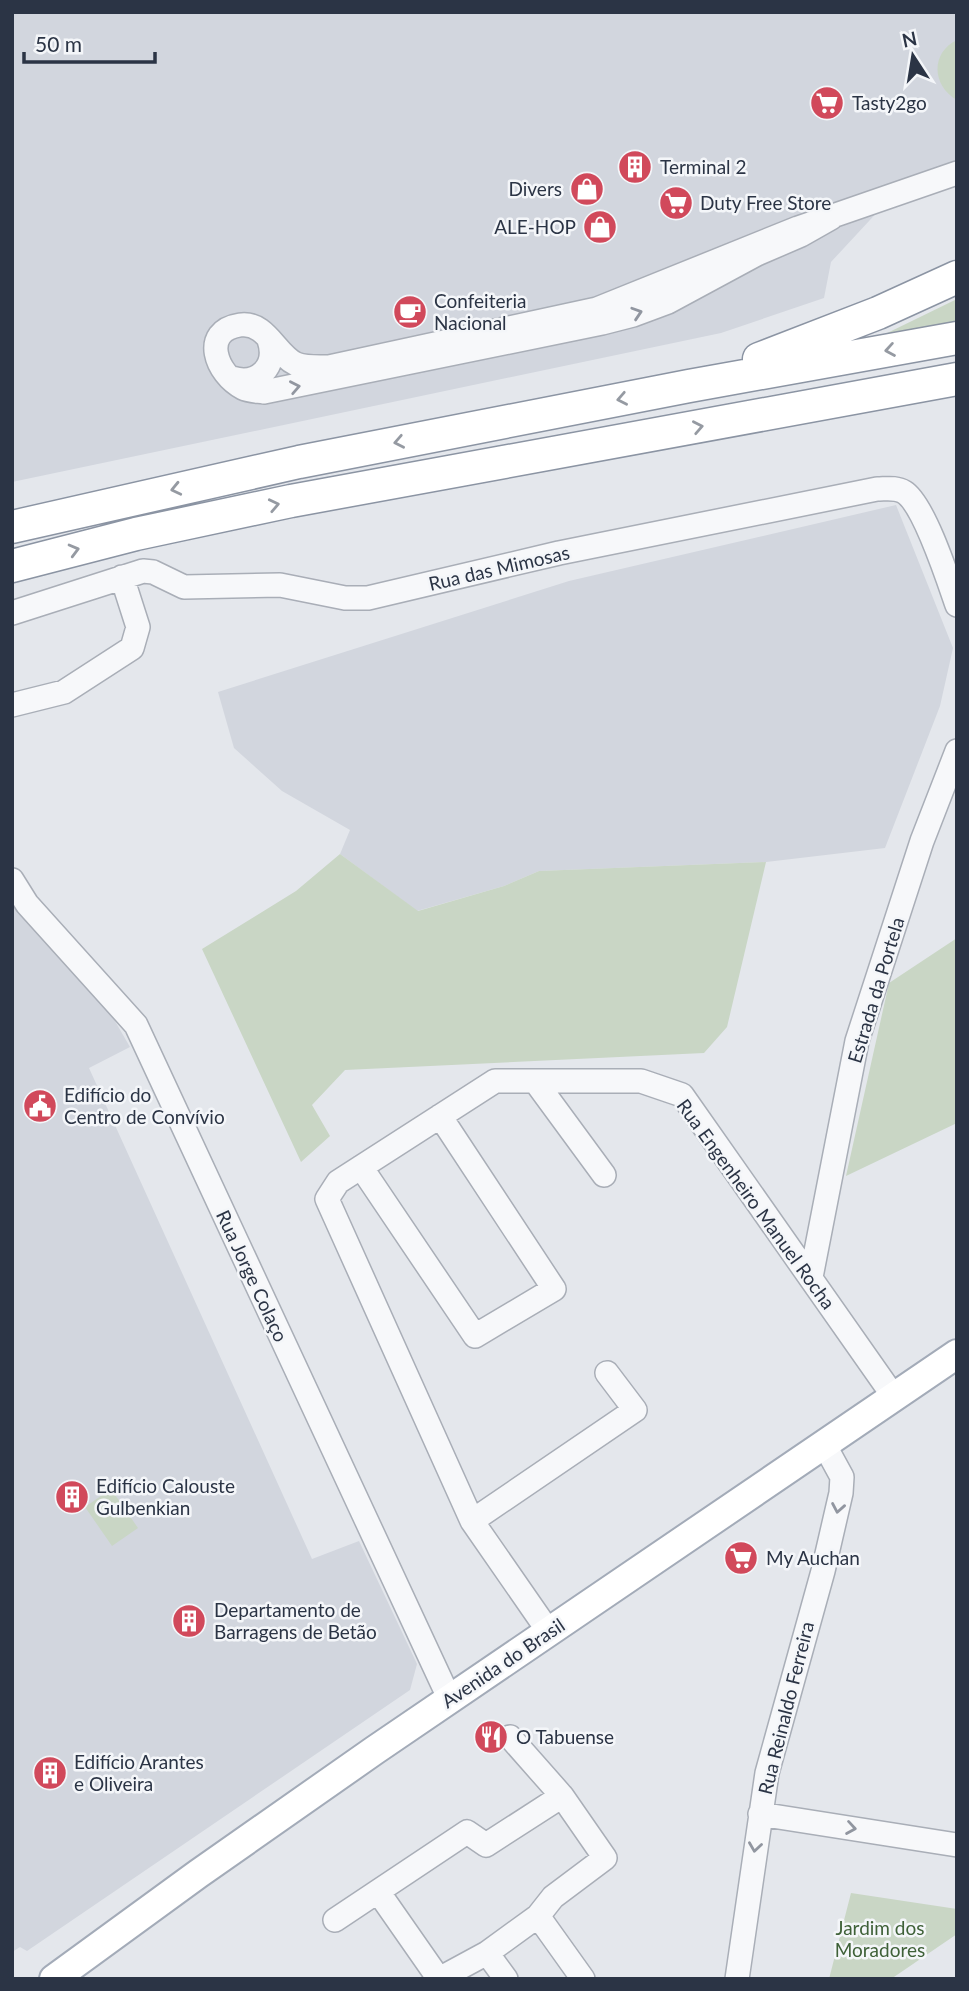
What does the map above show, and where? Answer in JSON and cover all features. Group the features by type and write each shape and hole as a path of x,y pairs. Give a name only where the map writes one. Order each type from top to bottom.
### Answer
{"highway":[{"path":"689,386 878,313 957,277"},
{"path":"12,527 299,461 957,338"},
{"path":"12,566 136,534 291,501 957,379"}],"main road":[{"name":"Avenida do Brasil","path":"54,1979 72,1970 198,1874 957,1354"}],"street":[{"path":"831,218 668,302 633,315 264,392 242,388 225,374 217,363 215,354 221,336 228,329 246,325 255,327 296,364 320,367 351,363 597,309 799,228 957,173"},
{"path":"232,378 249,380 264,372 272,357 269,340"},
{"name":"Rua das Mimosas","path":"12,613 143,571 153,572 184,587 280,585 345,598 368,598 559,553 877,489 895,489 906,493 950,558"},
{"path":"950,558 957,605"},
{"path":"12,705 64,692 132,648 138,626 122,577"},
{"name":"Estrada da Portela","path":"811,1277 857,1041 922,841 957,751"},
{"name":"Rua Jorge Colaço","path":"12,880 27,904 136,1025 450,1700"},
{"name":"Rua Engenheiro Manuel Rocha","path":"549,1632 472,1521 327,1199 338,1182 495,1081 641,1081 682,1096 894,1397"},
{"path":"535,1081 604,1175"},
{"path":"361,1167 475,1336 554,1289 440,1116"},
{"path":"472,1521 635,1410 607,1373"},
{"name":"Rua Reinaldo Ferreira","path":"737,1979 767,1773 832,1536 841,1493 842,1477 824,1444"},
{"path":"379,1893 439,1979 487,1953 538,1916 553,1897 605,1858 562,1796 510,1737"},
{"path":"335,1920 467,1832 486,1845 562,1796"},
{"path":"760,1815 957,1844"},
{"path":"538,1916 583,1979"},
{"path":"487,1953 506,1979"}],"shaded area":[{"path":"12,12 957,12 957,164 908,179 831,262 824,298 721,333 12,482"},
{"path":"896,505 953,648 940,706 885,848 766,862 539,871 504,886 417,911 340,854 350,830 282,791 234,748 218,692 569,581"},
{"path":"12,891 108,1009 130,1047 89,1068 312,1559 359,1541 417,1664 410,1690 27,1951 20,1947 12,1952"}],"green space":[{"path":"957,40 957,100 943,87 937,70 942,53"},
{"path":"957,299 957,322 877,338"},
{"path":"340,854 418,911 504,886 539,871 766,862 727,1027 704,1053 345,1070 312,1105 330,1136 301,1162 202,949 296,891"},
{"path":"957,938 957,1123 846,1176 889,983"},
{"path":"111,1489 138,1528 112,1546 85,1507"},
{"name":"Jardim dos Moradores","path":"851,1893 957,1909 957,1934 891,1979 829,1979"}],"place":[{"name":"Tasty2go","path":"827,103"},
{"name":"Terminal 2","path":"635,167"},
{"name":"Divers","path":"587,189"},
{"name":"Duty Free Store","path":"676,203"},
{"name":"ALE-HOP","path":"600,227"},
{"name":"Confeiteria Nacional","path":"410,312"},
{"name":"Edifício do Centro de Convívio","path":"40,1106"},
{"name":"Edifício Calouste Gulbenkian","path":"72,1497"},
{"name":"My Auchan","path":"741,1558"},
{"name":"Departamento de Barragens de Betão","path":"189,1621"},
{"name":"O Tabuense","path":"491,1737"},
{"name":"Edifício Arantes e Oliveira","path":"50,1773"}]}
